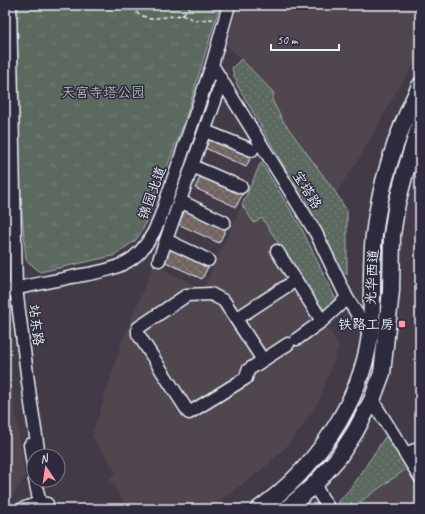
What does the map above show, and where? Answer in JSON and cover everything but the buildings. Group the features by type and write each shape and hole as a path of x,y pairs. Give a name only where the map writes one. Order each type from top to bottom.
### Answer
{"main road":[{"name":"光华西道","path":"259,509 294,480 318,453 338,424 353,393 365,360 370,334 374,236 382,189 389,163 410,107 420,86"},
{"name":"光华西道","path":"287,509 314,485 338,458 355,432 372,400 382,373 391,291 392,234 394,219 405,173 420,125"}],"street":[{"name":"站东路","path":"10,5 10,290 38,448"},
{"name":"锦园北道","path":"10,290 100,272 120,265 133,257 144,247 152,236 159,220 212,65 229,5"},
{"name":"宝塔路","path":"212,65 316,233 347,298 370,334"},
{"path":"159,260 222,80"},
{"path":"205,131 252,150"},
{"name":"站东路","path":"5,144 10,290 24,410 30,448"},
{"path":"192,166 241,187"},
{"path":"180,201 224,222"},
{"path":"166,240 208,260"},
{"path":"277,251 322,321"},
{"path":"236,319 296,280"},
{"path":"263,360 224,301 211,294 187,295 138,328 138,334 189,413 246,378 248,370 293,342 322,321 347,298"},
{"path":"372,400 420,477"},
{"path":"405,454 420,448"},
{"path":"314,485 330,509"},
{"path":"38,488 44,507"},
{"path":"43,488 44,507"},
{"path":"22,509 44,507"}],"path":[{"path":"182,15 192,5"},
{"path":"133,6 138,14 150,18 182,15 195,20 225,19"}],"shaded area":[{"path":"238,5 420,5 420,55 395,94 357,162 336,193 283,121 272,100 274,93 227,45"},
{"path":"242,205 253,223 262,218 279,245 276,246 339,345 328,377 318,402 302,427 287,446 266,466 209,509 128,509 109,478 117,473 92,436 122,342 154,264 203,290"},
{"path":"5,338 25,477 12,497 5,499"},
{"path":"409,467 420,485 420,509 350,509"}],"green space":[{"name":"天宫寺塔公园","path":"18,5 220,5 185,120 143,229 136,240 113,256 40,272 26,260 18,165 15,99"},
{"path":"241,59 274,93 272,100 283,121 336,193 347,211 347,275 340,269 314,218 236,83 237,81 232,68"},
{"path":"261,162 301,227 335,298 325,310 319,305 315,307 276,246 279,244 262,218 254,223 242,205"},
{"path":"385,437 388,437 409,467 350,509 339,509 337,507 339,501 354,484"}],"place":[{"name":"铁路工房","path":"402,324"}]}
